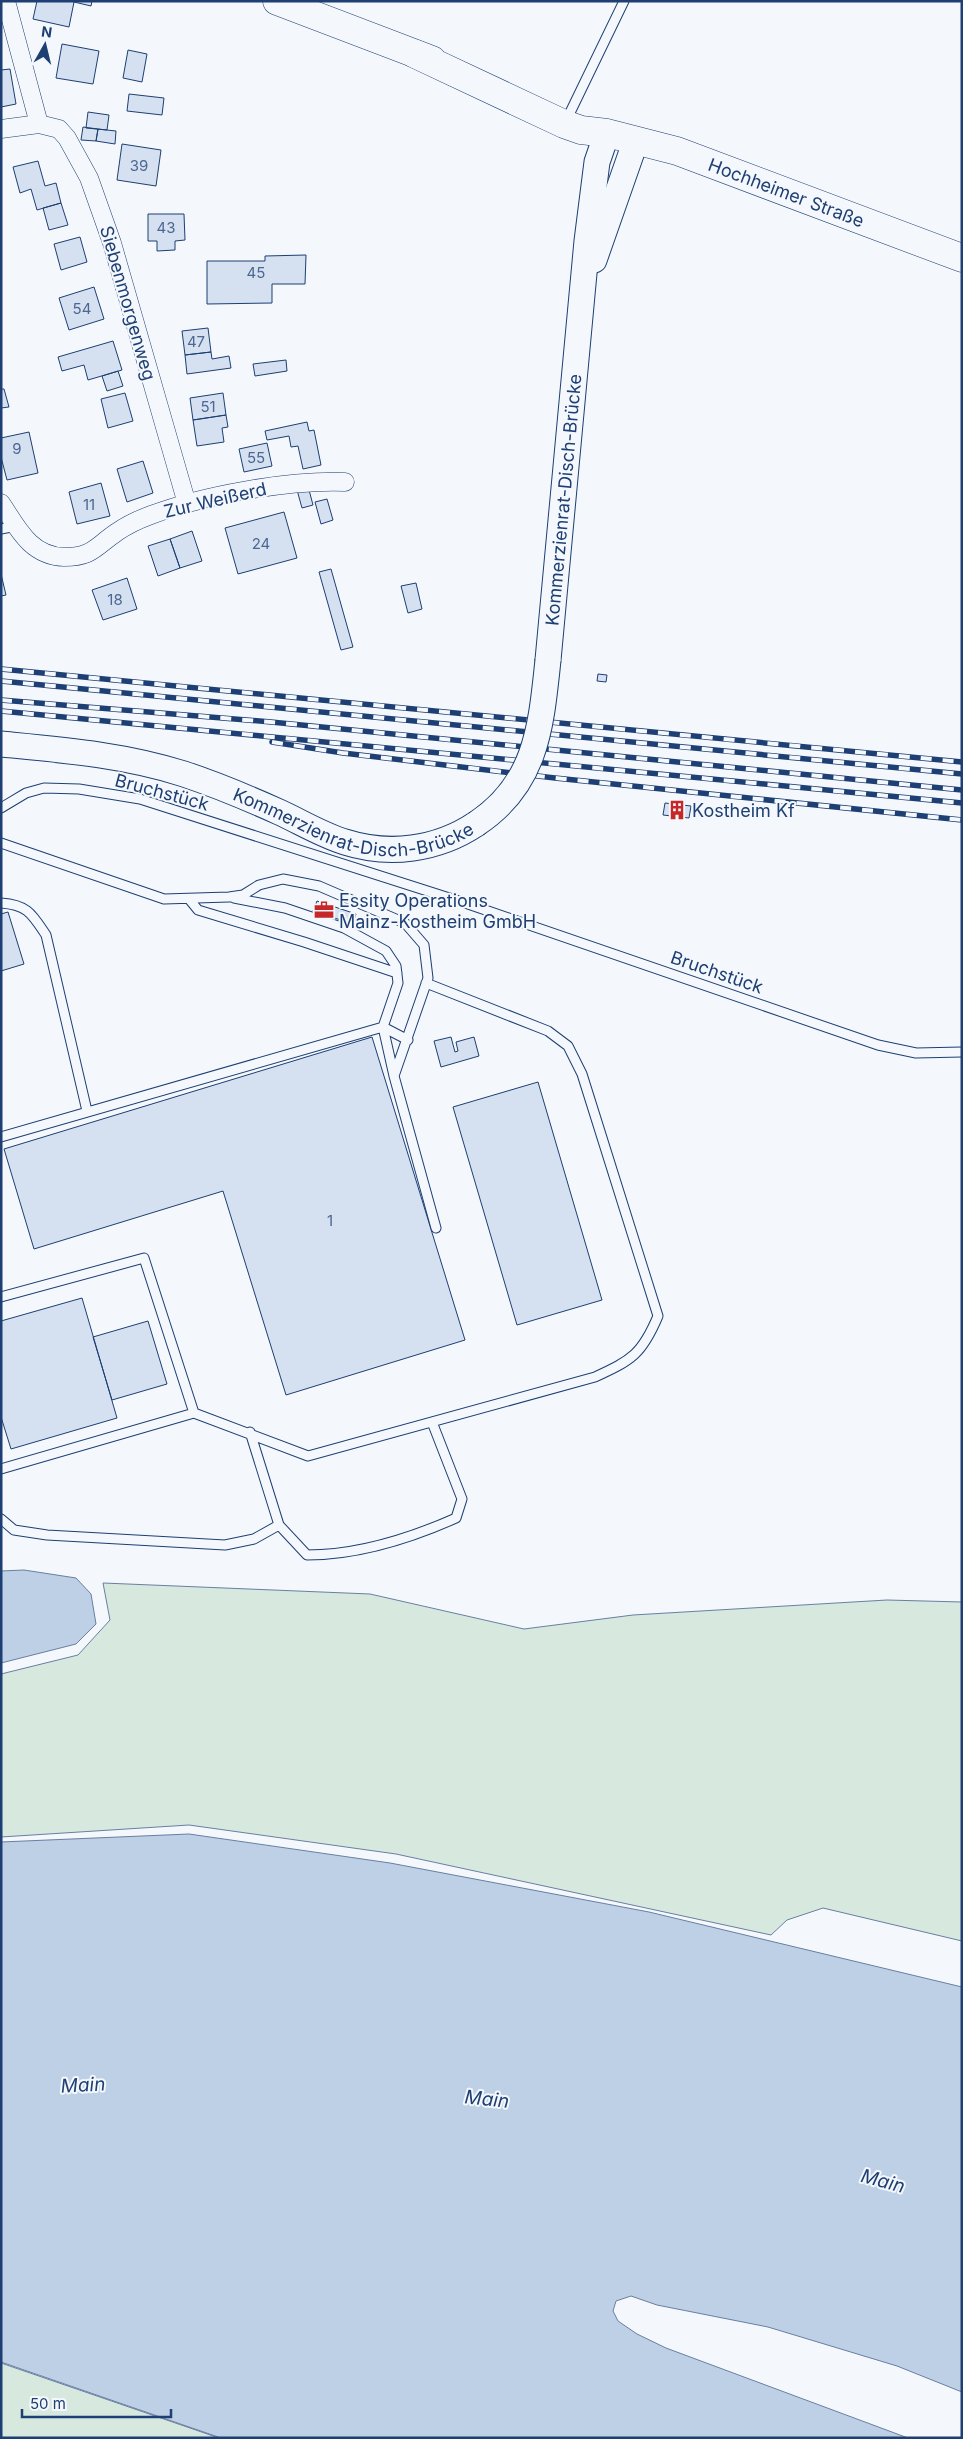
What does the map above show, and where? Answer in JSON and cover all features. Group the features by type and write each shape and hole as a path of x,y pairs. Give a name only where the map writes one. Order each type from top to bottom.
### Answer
{"main road":[{"name":"Hochheimer Straße","path":"277,1 415,54 566,121 581,130 607,133 677,151 962,258"}],"street":[{"path":"6,1 39,124"},
{"name":"Siebenmorgenweg","path":"1,129 39,124 58,129 67,138 89,178 112,243 187,504"},
{"name":"Kommerzienrat-Disch-Brücke","path":"1,744 100,754 184,774 247,797 345,842 369,848 394,850 418,848 442,841 476,824 504,801 519,781 531,760 538,736 548,660 583,285 597,162 607,133"},
{"name":"Kommerzienrat-Disch-Brücke","path":"583,285 601,246 636,140"},
{"name":"Zur Weißerd","path":"1,503 8,528 23,537 34,547 63,557 93,552 117,532 150,516 187,504 267,487 319,481 344,482"}],"lane":[{"path":"566,121 624,1"},
{"name":"Bruchstück","path":"4,807 26,794 44,788 79,789 140,800 428,893 465,903 878,1045 916,1053 962,1052"},
{"path":"1,843 164,900 229,897 243,894 259,885 283,880 319,886 374,908 405,923 424,945 428,978 394,1076"},
{"path":"229,897 285,908 344,928 386,951 396,966 398,983 383,1027 394,1076 436,1228"},
{"path":"190,899 198,910 397,973"},
{"path":"1,903 16,904 31,912 46,935 87,1111"},
{"path":"1,1469 194,1413 250,1432 308,1456 595,1377 621,1365 647,1341 658,1316 582,1074 568,1046 548,1031 426,983"},
{"path":"1,1137 383,1027 408,1040"},
{"path":"1,1297 144,1258 194,1413"},
{"path":"250,1432 279,1525 307,1555 336,1555 428,1531 456,1518 462,1499 432,1422"},
{"path":"1,1519 14,1530 47,1535 225,1545 254,1539 279,1525"}],"shaded area":[{"path":"103,1583 370,1594 524,1629 633,1615 887,1600 962,1602 962,1941 823,1908 787,1920 771,1935 396,1854 189,1825 1,1837 1,1674 78,1655 110,1620"},
{"path":"1,2363 219,2438 1,2438"}],"water":[{"path":"24,1570 76,1578 91,1594 96,1624 76,1644 1,1663 1,1571"},
{"name":"Main","path":"189,1834 390,1863 649,1912 962,1987 962,2392 897,2366 768,2327 657,2305 631,2296 616,2301 613,2311 618,2321 637,2334 666,2348 908,2438 221,2438 1,2362 1,1842"}],"building":[{"path":"37,1 92,1 91,6 74,2 69,27 33,19"},
{"path":"62,44 99,51 93,84 56,78"},
{"path":"128,50 147,54 142,82 123,78"},
{"path":"10,69 16,104 1,107 1,70"},
{"path":"129,94 164,98 162,115 127,111"},
{"path":"88,112 109,115 107,130 86,128"},
{"path":"83,127 98,129 96,141 81,140"},
{"path":"98,129 116,131 115,144 96,141"},
{"path":"122,144 161,150 156,186 117,180"},
{"path":"38,161 45,186 56,183 61,203 37,210 31,189 20,193 13,167"},
{"path":"61,203 68,225 49,230 43,208"},
{"path":"148,214 184,214 185,240 175,241 175,250 157,251 157,241 148,241"},
{"path":"80,237 87,262 61,270 54,244"},
{"path":"306,255 305,284 272,284 272,303 207,304 207,261 265,261 265,256"},
{"path":"94,287 104,319 69,330 59,298"},
{"path":"208,328 211,352 185,355 182,331"},
{"path":"113,341 122,370 88,380 84,365 62,371 58,357"},
{"path":"211,352 212,359 229,356 231,368 187,374 185,355"},
{"path":"286,360 287,371 255,376 253,364"},
{"path":"118,371 123,386 107,391 102,376"},
{"path":"1,389 4,389 9,407 1,408"},
{"path":"125,393 133,421 108,428 101,399"},
{"path":"223,393 226,415 193,420 190,398"},
{"path":"226,415 228,427 222,428 224,442 197,446 193,420"},
{"path":"307,422 309,431 314,430 321,465 303,469 298,446 291,447 289,436 267,440 265,431"},
{"path":"29,432 38,473 7,480 1,457 1,438"},
{"path":"267,443 272,466 244,472 239,449"},
{"path":"143,461 153,493 127,502 117,469"},
{"path":"101,483 110,516 77,524 69,492"},
{"path":"308,486 313,505 302,508 297,490"},
{"path":"327,499 333,520 321,524 315,502"},
{"path":"284,512 297,558 238,574 225,528"},
{"path":"192,531 202,561 180,568 170,539"},
{"path":"170,539 180,568 158,576 148,546"},
{"path":"331,569 353,647 341,650 319,572"},
{"path":"1,574 6,595 1,596"},
{"path":"127,578 137,609 103,620 92,590"},
{"path":"416,583 422,609 408,613 401,586"},
{"path":"598,674 607,675 606,682 597,681"},
{"name":"Kostheim Kf","path":"665,803 691,806 689,818 663,815"},
{"path":"317,901 356,914 353,924 313,911"},
{"path":"8,912 24,964 1,971 1,914"},
{"path":"372,1037 465,1340 286,1395 223,1191 34,1249 4,1149"},
{"path":"451,1037 455,1052 458,1051 456,1042 474,1037 479,1056 441,1067 434,1041"},
{"path":"538,1082 602,1300 517,1325 453,1107"},
{"path":"82,1298 117,1418 11,1449 1,1417 1,1321"},
{"path":"148,1321 167,1384 112,1400 93,1337"}],"railway":[{"path":"1,669 962,762"},
{"path":"1,681 962,774"},
{"path":"1,700 271,722 962,790"},
{"path":"1,711 962,803"},
{"path":"272,742 343,753 555,778 962,820"}],"place":[{"name":"Kostheim Kf","path":"677,810"},
{"name":"Essity Operations Mainz-Kostheim GmbH","path":"324,910"}]}
